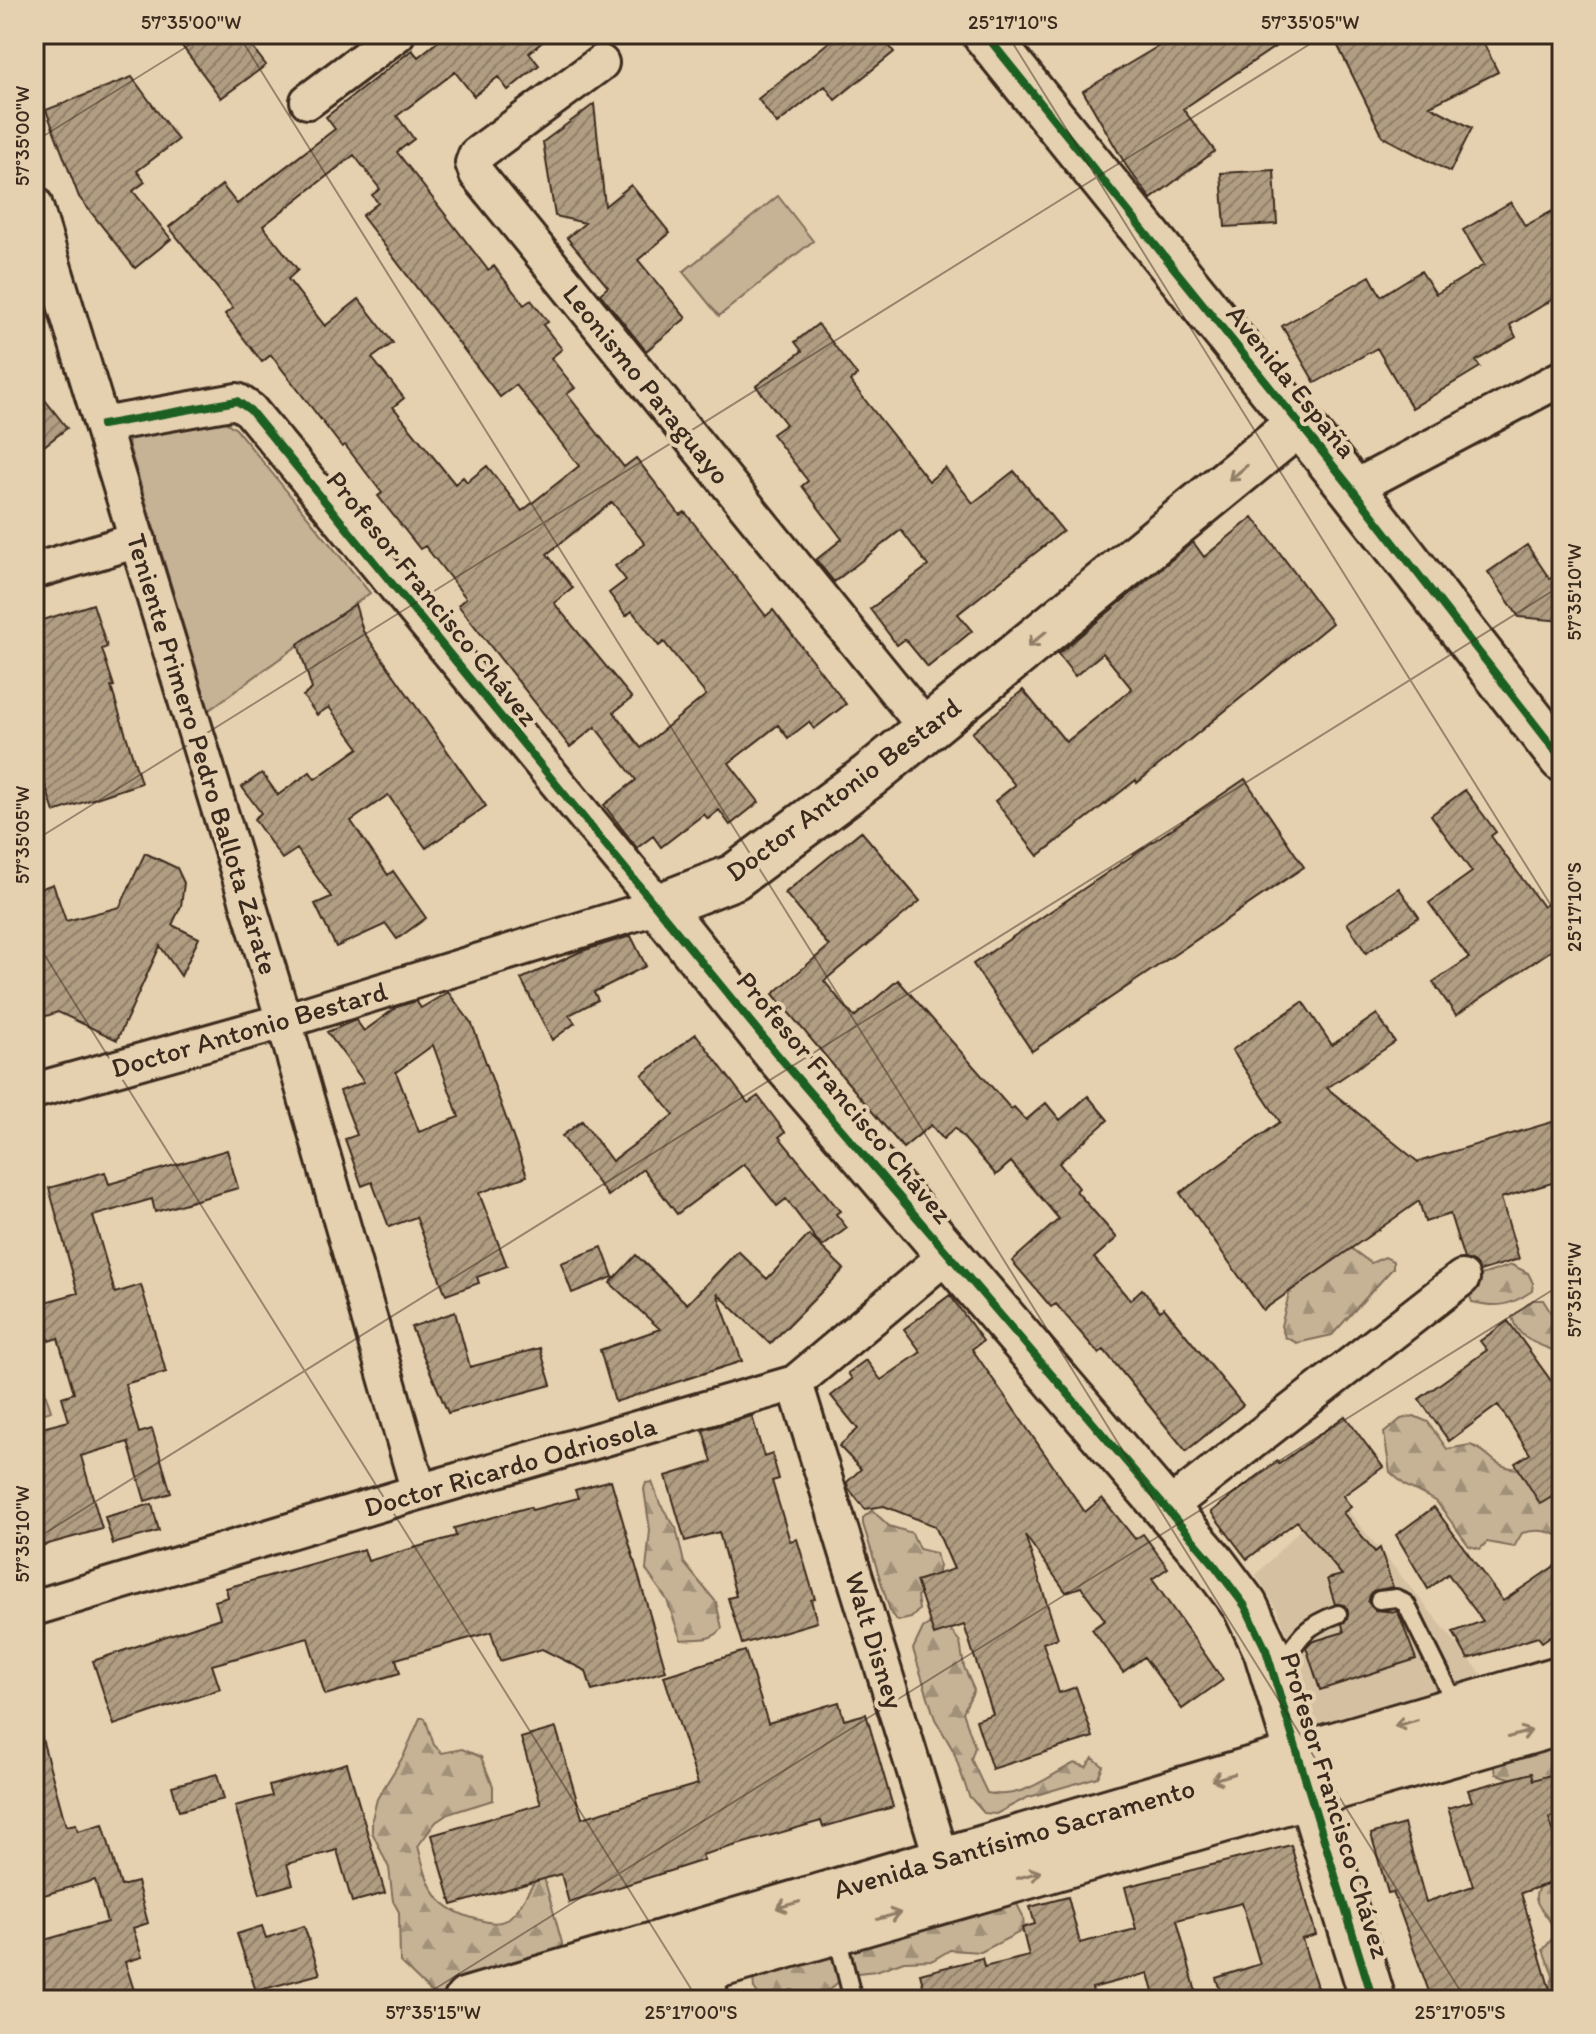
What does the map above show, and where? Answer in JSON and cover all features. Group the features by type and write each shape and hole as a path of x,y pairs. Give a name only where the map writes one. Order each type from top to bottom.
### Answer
{"main road":[{"name":"Avenida España","path":"985,34 1352,489 1562,759"},
{"name":"Doctor Antonio Bestard","path":"659,906 734,877 927,729 1298,424"},
{"name":"Profesor Francisco Chávez","path":"659,906 776,1053 1166,1509 1245,1606 1266,1650 1373,2000"},
{"name":"Avenida Santísimo Sacramento","path":"1304,1774 1458,1708 1562,1678"},
{"name":"Avenida Santísimo Sacramento","path":"493,1996 948,1878 1304,1774 1562,1722"},
{"name":"Avenida Santísimo Sacramento","path":"598,2000 708,1985 836,1931 948,1878"}],"street":[{"path":"308,101 397,34"},
{"name":"Leonismo Paraguayo","path":"601,63 476,155 473,163 477,174 927,729"},
{"name":"Teniente Primero Pedro Ballota Zárate","path":"34,203 284,1021 419,1492"},
{"path":"1352,489 1562,378"},
{"name":"Profesor Francisco Chávez","path":"102,425 237,401 250,410 659,906"},
{"path":"34,571 138,540"},
{"name":"Doctor Antonio Bestard","path":"34,1091 284,1021 659,906"},
{"name":"Doctor Ricardo Odriosola","path":"34,1608 795,1383 948,1254"},
{"path":"1166,1509 1462,1278"},
{"name":"Walt Disney","path":"795,1383 948,1878"}],"lane":[{"path":"1379,1600 1396,1598 1406,1604 1458,1708"},
{"path":"1273,1679 1302,1632 1314,1622 1338,1614"},
{"path":"836,1931 853,2000"}],"shaded area":[{"path":"1334,1494 1488,1682 1318,1734 1294,1651 1277,1610 1256,1575"}],"green space":[{"path":"778,196 813,241 719,316 683,272"},
{"path":"221,419 236,429 370,593 209,710 128,443 142,423"},
{"path":"1345,1244 1371,1263 1385,1257 1393,1261 1393,1268 1332,1335 1297,1343 1285,1337 1281,1326 1290,1290"},
{"path":"1512,1265 1528,1273 1533,1283 1532,1291 1503,1304 1472,1302 1469,1293 1475,1277"},
{"path":"1533,1300 1543,1300 1553,1316 1562,1321 1562,1354 1532,1342 1515,1326 1512,1317"},
{"path":"37,1368 51,1411 34,1417 34,1369"},
{"path":"1414,1416 1428,1422 1447,1449 1470,1445 1499,1464 1514,1469 1526,1469 1562,1423 1562,1538 1548,1532 1532,1531 1522,1533 1514,1547 1487,1542 1480,1549 1469,1546 1436,1501 1406,1486 1390,1472 1384,1433 1401,1419"},
{"path":"652,1482 660,1504 676,1528 684,1563 716,1602 722,1628 714,1636 681,1640 667,1600 646,1570 650,1530 644,1489 646,1483"},
{"path":"872,1510 889,1526 912,1533 919,1549 936,1553 939,1565 936,1584 917,1596 919,1610 911,1618 898,1621 891,1614 863,1524 863,1518"},
{"path":"932,1622 945,1623 960,1642 964,1667 974,1690 963,1712 975,1747 971,1759 987,1793 1023,1790 1075,1763 1086,1767 1093,1758 1103,1766 1098,1777 1026,1798 996,1814 984,1813 969,1796 953,1750 935,1719 913,1649 923,1628"},
{"path":"420,1718 425,1718 434,1745 442,1753 462,1749 481,1757 493,1786 493,1800 448,1814 436,1822 418,1846 436,1895 452,1910 488,1922 499,1922 507,1920 515,1912 543,1874 562,1943 562,1950 443,1996 431,1992 400,1962 399,1912 393,1901 389,1868 372,1832 377,1799 404,1755"},
{"path":"1562,1733 1562,1782 1520,1781 1496,1774 1494,1762"},
{"path":"1546,1877 1562,1878 1562,2000 1556,2000 1550,1989 1553,1976 1543,1950 1556,1934 1536,1900 1539,1886"},
{"path":"1014,1898 1023,1916 1024,1930 981,1952 950,1950 933,1960 904,1961 876,1971 848,1974 817,1995 791,1990 779,2000 762,2000 754,1989 753,1976"}],"building":[{"path":"173,34 242,34 266,65 221,98"},
{"path":"447,34 552,34 529,53 539,65 508,90 498,77 474,96 455,72 397,116 414,139 397,152 488,270 494,266 524,305 531,300 548,322 543,325 562,349 551,358 575,388 567,394 624,467 636,458 680,515 685,512 766,616 773,610 846,704 814,729 809,722 788,738 778,725 729,763 759,802 730,825 719,810 708,819 704,814 661,847 653,836 637,848 604,805 636,780 595,727 570,747 458,605 466,598 425,546 420,549 378,496 382,493 345,445 342,447 271,355 262,362 225,314 233,308 169,227 222,185 237,204 335,129 326,117 412,50 418,57","holes":["354,155 380,189 372,195 378,203 362,216 500,397 516,385 579,466 522,511 487,466 467,482 463,477 455,484 393,407 404,398 372,358 393,343 359,299 325,326 288,279 298,270 263,226","612,502 645,544 615,566 626,580 609,593 626,616 632,611 659,646 664,642 706,695 641,748 614,712 632,698 554,603 573,588 547,554"]},
{"path":"839,34 880,34 894,52 835,100 825,86 777,124 758,99"},
{"path":"1179,34 1294,34 1183,109 1215,151 1151,199 1127,167 1083,91"},
{"path":"1332,34 1479,34 1498,72 1430,106 1472,128 1450,172 1383,137"},
{"path":"132,77 178,140 137,171 145,182 133,191 171,239 135,268 79,197 46,110"},
{"path":"594,104 605,206 631,185 670,233 638,260 686,318 646,351 600,294 608,287 567,238 585,223 555,216 543,142"},
{"path":"1274,170 1277,224 1225,227 1221,173"},
{"path":"1511,202 1525,226 1562,206 1562,294 1510,325 1516,337 1476,361 1480,367 1412,408 1377,348 1315,383 1282,326 1370,276 1381,296 1421,271 1436,294 1484,265 1463,230"},
{"path":"818,324 857,375 850,381 929,481 945,468 973,503 1014,471 1063,531 958,614 972,631 928,667 905,639 897,645 870,609 928,566 901,530 834,582 816,560 842,539 802,486 808,481 772,434 786,424 756,386 802,351 795,342"},
{"path":"34,386 67,428 34,454"},
{"path":"1253,517 1332,623 1137,783 1136,780 1038,856 995,801 1015,785 972,733 1023,690 1066,742 1132,689 1103,653 1075,676 1058,654 1193,542 1204,557"},
{"path":"1527,545 1549,578 1562,579 1562,621 1519,617 1488,572"},
{"path":"93,604 107,647 102,649 114,686 111,687 141,783 54,812 34,751 34,623"},
{"path":"355,604 363,631 486,806 426,848 388,795 351,821 388,875 393,871 426,918 397,939 386,924 336,947 315,904 331,897 297,849 282,859 254,819 261,813 242,787 262,773 278,795 310,772 315,779 359,748 329,707 317,715 303,696 312,689 298,644"},
{"path":"1245,779 1304,867 1032,1051 973,964"},
{"path":"1465,790 1496,832 1491,836 1543,907 1562,894 1562,943 1456,1015 1433,982 1469,958 1429,903 1472,872 1431,815"},
{"path":"861,831 920,901 824,981 854,1017 898,980 1011,1109 1014,1107 1026,1120 1046,1103 1060,1120 1088,1096 1108,1120 1059,1163 1079,1188 1076,1191 1117,1238 1094,1258 1130,1300 1142,1289 1160,1311 1164,1308 1243,1405 1186,1451 1104,1350 1099,1354 1056,1304 1051,1307 1012,1261 1059,1219 1011,1162 996,1175 955,1128 943,1139 931,1125 903,1148 773,994 829,946 785,893"},
{"path":"145,853 177,868 184,883 181,906 172,925 199,938 181,976 160,946 117,1040 58,1012 34,1020 34,891 53,884 66,921 120,907"},
{"path":"1399,888 1419,917 1366,953 1347,923"},
{"path":"631,936 646,966 594,992 598,1000 569,1015 575,1023 552,1040 521,979 582,951"},
{"path":"448,992 472,1024 527,1176 479,1193 507,1266 477,1277 479,1283 446,1295 416,1217 389,1227 372,1182 362,1186 345,1139 357,1135 340,1091 364,1082 327,1032 356,1020 364,1031 397,1007 416,1001 421,1008","holes":["433,1045 459,1117 419,1132 396,1072"]},
{"path":"1303,1002 1332,1045 1377,1014 1395,1042 1327,1088 1418,1162 1562,1119 1562,1180 1501,1198 1519,1259 1480,1271 1464,1259 1450,1214 1425,1222 1419,1201 1263,1310 1180,1193 1280,1122 1232,1050"},
{"path":"696,1034 748,1103 758,1096 785,1132 779,1137 840,1211 836,1214 847,1228 822,1247 786,1199 777,1206 744,1164 677,1214 643,1169 608,1196 562,1136 582,1121 612,1161 674,1115 642,1075"},
{"path":"227,1150 238,1188 155,1212 152,1199 93,1216 115,1293 141,1285 166,1372 125,1384 139,1433 152,1429 171,1493 145,1501 128,1442 81,1456 102,1529 34,1548 34,1430 69,1421 62,1397 74,1393 58,1338 49,1341 38,1304 78,1293 49,1188 105,1172 109,1184"},
{"path":"809,1235 844,1269 770,1344 717,1293 742,1361 615,1402 600,1350 660,1329 610,1283 636,1255 687,1304 738,1251 767,1279"},
{"path":"602,1247 613,1277 572,1293 561,1263"},
{"path":"950,1295 983,1341 972,1349 1085,1512 1102,1498 1135,1539 1143,1534 1168,1568 1152,1579 1223,1680 1182,1709 1144,1657 1123,1672 1092,1629 1105,1620 1081,1587 1066,1592 1025,1535 1058,1638 1043,1643 1059,1693 1076,1687 1093,1737 992,1769 976,1720 993,1714 964,1625 934,1635 916,1581 954,1569 935,1526 884,1506 865,1509 848,1488 847,1482 861,1469 839,1446 858,1429 831,1396 852,1379 848,1373 866,1360 881,1380 921,1352 904,1329"},
{"path":"455,1312 470,1367 540,1348 551,1385 448,1413 411,1327"},
{"path":"1508,1321 1562,1396 1562,1491 1540,1504 1515,1463 1530,1454 1498,1405 1449,1441 1419,1399 1487,1350 1480,1341"},
{"path":"752,1416 764,1457 772,1454 779,1479 772,1481 790,1541 797,1539 815,1599 811,1600 817,1622 742,1644 728,1598 736,1596 719,1532 685,1541 666,1476 712,1462 703,1430"},
{"path":"1345,1416 1383,1467 1343,1496 1351,1507 1343,1513 1375,1552 1380,1548 1393,1587 1373,1591 1368,1602 1375,1610 1398,1612 1416,1659 1320,1690 1306,1647 1311,1642 1344,1632 1342,1624 1347,1620 1348,1611 1344,1605 1335,1604 1327,1579 1342,1575 1297,1521 1247,1559 1211,1512 1277,1461 1279,1464"},
{"path":"611,1480 666,1671 592,1691 586,1671 542,1649 500,1661 491,1632 396,1659 400,1673 325,1695 308,1638 212,1665 220,1689 114,1725 93,1661 220,1618 215,1601 228,1597 226,1588 364,1549 368,1561 456,1536 454,1528 530,1507 532,1510 578,1498 575,1490"},
{"path":"152,1504 159,1531 113,1544 105,1517"},
{"path":"1434,1507 1503,1601 1562,1561 1562,1628 1542,1642 1538,1637 1468,1659 1453,1632 1483,1621 1448,1574 1428,1589 1396,1535"},
{"path":"745,1651 768,1723 839,1702 844,1720 866,1714 893,1807 823,1827 821,1821 702,1855 704,1860 569,1903 561,1874 452,1905 432,1835 541,1804 521,1738 556,1728 582,1818 698,1784 664,1676"},
{"path":"41,1735 66,1826 76,1824 78,1831 103,1824 121,1886 137,1882 148,1923 133,1928 142,1957 125,1962 137,2000 40,2000 34,1981 34,1943 107,1922 95,1880 34,1898 34,1736"},
{"path":"347,1763 385,1893 352,1902 337,1850 287,1864 293,1884 260,1894 235,1806 272,1796 269,1786"},
{"path":"1562,1771 1562,1813 1549,1818 1562,1857 1562,1879 1521,1893 1553,2000 1432,2000 1393,1892 1388,1893 1371,1834 1404,1824 1426,1902 1473,1886 1448,1808 1472,1801 1468,1790 1532,1773 1534,1780"},
{"path":"217,1774 224,1799 179,1811 172,1786"},
{"path":"1291,1845 1316,1935 1302,1939 1321,2000 1223,2000 1216,1978 1260,1964 1242,1903 1177,1920 1198,2000 1155,2000 1148,1973 1092,1988 1095,2000 927,2000 920,1974 982,1958 984,1967 1029,1956 1022,1928 1035,1924 1030,1907 1068,1897 1080,1943 1136,1929 1125,1887"},
{"path":"262,1926 266,1938 304,1926 320,1974 256,1991 237,1934"}],"cycle path":[{"path":"985,34 1352,489 1562,759"},
{"path":"102,425 237,401 250,410 776,1053 1212,1562 1245,1606 1266,1650 1373,2000"}]}
